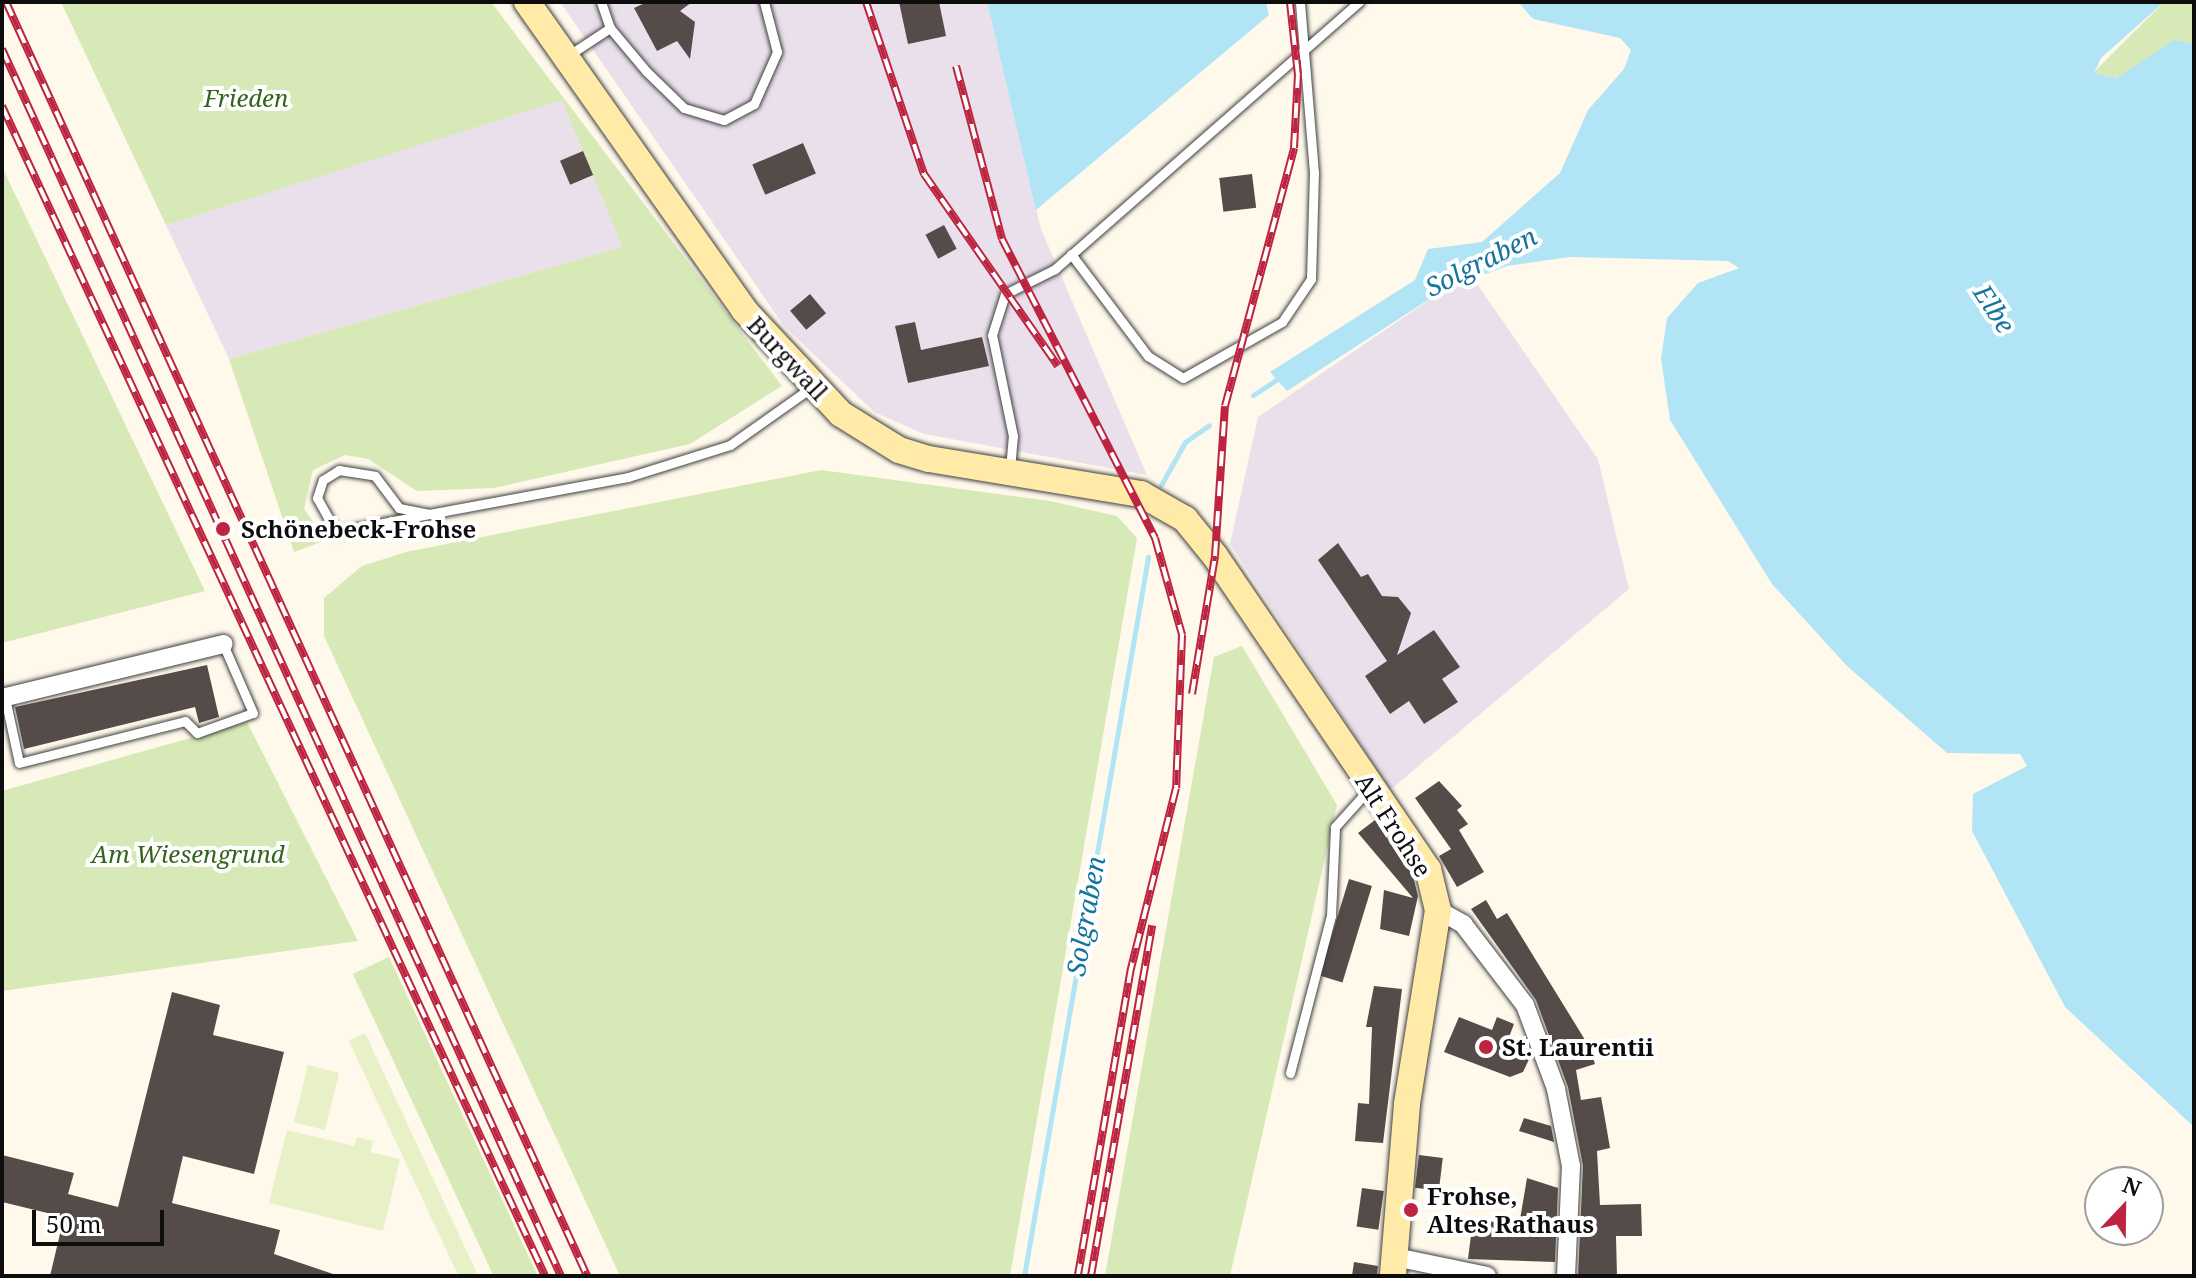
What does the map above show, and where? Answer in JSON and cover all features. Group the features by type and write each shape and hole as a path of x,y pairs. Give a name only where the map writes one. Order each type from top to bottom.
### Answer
{"street":[{"name":"Burgwall","path":"527,2 744,310 812,387 899,450 1010,473 1141,494 1185,519"},
{"name":"Alt Frohse","path":"1185,519 1428,869 1438,910 1407,1104 1394,1267"},
{"path":"4,698 223,644"},
{"path":"1438,910 1463,924 1525,1005 1556,1089 1572,1178 1566,1276"},
{"path":"1394,1267 1487,1276"}],"lane":[{"path":"601,2 610,28 684,108 724,120 754,104 777,52 764,2"},
{"path":"1071,254 1148,356 1183,378 1282,322 1311,279 1308,43 1300,2"},
{"path":"1010,473 1013,436 992,335 1005,294 1071,254 1308,43 1359,2"},
{"path":"566,57 610,28"},
{"path":"429,514 399,508 375,476 356,469 323,480 317,498 336,532 429,514 686,463 730,445 812,387"},
{"path":"4,698 19,763 185,721 197,733 253,713 223,644"},
{"path":"1290,1073 1331,916 1335,827 1370,788"}],"shaded area":[{"path":"560,2 987,2 1041,229 1147,475 924,434 874,412 784,326"},
{"path":"562,99 622,247 229,359 166,225"},
{"path":"1475,281 1598,459 1629,589 1390,790 1230,544 1258,417 1445,289"}],"green space":[{"name":"Frieden","path":"61,2 491,2 782,386 690,444 494,488 417,491 368,459 345,455 313,470 304,509 326,540 294,552 229,359 622,247 562,100 166,225"},
{"path":"2164,2 2194,2 2194,44 2174,40 2118,78 2093,73"},
{"path":"2,167 205,591 2,643"},
{"path":"821,470 1050,501 1117,516 1137,538 1010,1276 620,1276 324,636 324,598 362,566 406,552"},
{"path":"1242,646 1337,805 1230,1276 1105,1276 1214,657"},
{"name":"Am Wiesengrund","path":"247,722 358,941 2,991 2,791"},
{"path":"389,957 538,1276 494,1276 353,974"},
{"path":"365,1033 478,1276 458,1276 349,1041"},
{"path":"308,1065 339,1073 325,1130 294,1122"},
{"path":"287,1130 354,1146 357,1137 373,1141 371,1152 400,1159 383,1231 269,1203"}],"water":[{"path":"987,2 1266,2 1269,15 1036,210"},
{"name":"Elbe","path":"1518,2 2164,2 2101,58 2094,73 2117,78 2174,40 2194,44 2194,1127 2065,1007 1972,831 1973,794 2027,766 2020,754 1947,753 1847,666 1772,584 1670,420 1661,359 1667,318 1698,283 1739,268 1728,261 1570,257 1507,266 1445,289 1287,391 1270,372 1415,280 1428,249 1482,242 1560,173 1588,110 1624,69 1631,50 1620,38 1533,19"}],"building":[{"path":"647,2 692,2 680,11 695,22 690,59 677,41 657,51 634,8"},
{"path":"899,2 939,2 946,36 908,44"},
{"path":"803,143 816,173 765,195 752,164"},
{"path":"583,151 593,175 570,185 560,161"},
{"path":"1252,174 1256,208 1223,212 1219,178"},
{"path":"944,225 957,249 938,259 925,235"},
{"path":"810,294 826,313 806,330 790,311"},
{"path":"915,322 921,350 982,337 989,366 908,383 895,326"},
{"path":"1338,543 1361,577 1368,574 1382,596 1398,597 1411,613 1397,655 1434,630 1460,667 1442,679 1458,702 1424,724 1409,701 1390,714 1365,676 1387,661 1318,560"},
{"path":"207,665 219,717 199,723 195,707 24,749 15,707"},
{"path":"1439,781 1462,806 1457,810 1468,824 1459,830 1484,872 1457,887 1439,856 1451,849 1415,798"},
{"path":"1375,820 1413,876 1418,896 1409,936 1380,929 1384,890 1413,898 1358,833"},
{"path":"1349,879 1372,886 1342,983 1319,976"},
{"path":"1486,900 1497,919 1507,913 1590,1048 1595,1064 1576,1070 1581,1100 1601,1097 1605,1119 1610,1148 1597,1151 1600,1205 1641,1204 1642,1236 1616,1236 1617,1276 1578,1276 1583,1166 1568,1087 1536,1000 1471,909"},
{"path":"1374,986 1402,989 1383,1143 1355,1141 1358,1103 1369,1104 1372,1027 1366,1027"},
{"path":"172,992 220,1005 213,1035 284,1052 254,1174 183,1156 172,1203 280,1230 274,1254 339,1276 50,1276 64,1217 2,1202 2,1155 74,1173 68,1194 118,1207"},
{"name":"St. Laurentii","path":"1459,1017 1492,1030 1497,1017 1514,1024 1509,1037 1526,1043 1531,1055 1523,1072 1510,1077 1444,1052"},
{"path":"1524,1118 1551,1126 1554,1142 1519,1131"},
{"path":"1419,1155 1443,1158 1439,1191 1415,1188"},
{"path":"1527,1178 1558,1188 1555,1262 1468,1259 1473,1219 1519,1225"},
{"path":"1362,1188 1384,1191 1378,1230 1357,1227"},
{"path":"1354,1262 1378,1266 1377,1276 1352,1276"}],"waterway":[{"name":"Solgraben","path":"1253,395 1279,378"},
{"name":"Solgraben","path":"1161,485 1185,442 1209,425"},
{"name":"Solgraben","path":"1024,1276 1148,557"}],"railway":[{"path":"6,2 587,1276"},
{"path":"866,2 924,174 1058,366"},
{"path":"1192,694 1215,556 1225,406 1294,148 1298,75 1290,2"},
{"path":"2,49 561,1276"},
{"path":"956,66 1002,239 1155,538 1182,635 1176,788 1131,968 1078,1276"},
{"path":"2,106 545,1276"},
{"path":"1091,1276 1152,925"}],"place":[{"name":"Schönebeck-Frohse","path":"223,529"},
{"name":"St. Laurentii","path":"1486,1047"},
{"name":"Frohse, Altes Rathaus","path":"1411,1210"}]}
